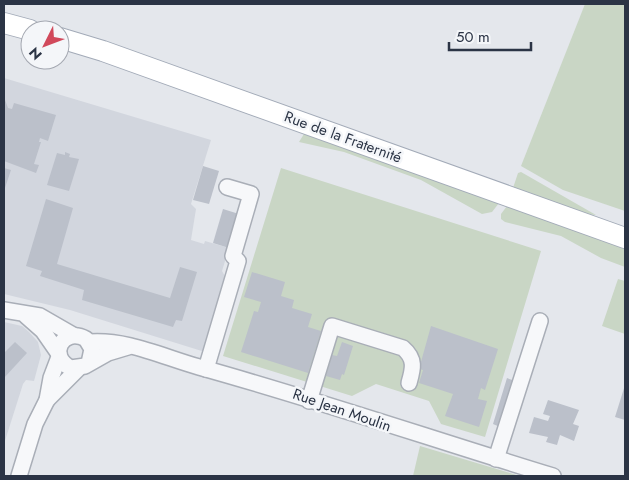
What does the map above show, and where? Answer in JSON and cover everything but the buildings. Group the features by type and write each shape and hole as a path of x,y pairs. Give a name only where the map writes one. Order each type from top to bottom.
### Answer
{"main road":[{"path":"4,24 20,28"},
{"name":"Rue de la Fraternité","path":"70,41 103,51 625,238"}],"street":[{"path":"206,369 238,261 233,256 251,194 227,187"},
{"path":"4,310 40,316 73,335"},
{"path":"23,313 43,331 66,366 83,366"},
{"path":"496,459 540,321"},
{"path":"310,401 332,326 403,348 410,355 414,366 408,383"},
{"path":"19,476 35,424 47,400 60,345 65,338 80,335 89,342 92,349 83,366"},
{"name":"Rue Jean Moulin","path":"89,342 118,342 206,369 260,383 310,401 553,476"},
{"path":"47,400 83,366 108,353 130,346"}],"shaded area":[{"path":"4,78 211,140 191,204 196,209 191,240 204,244 205,241 229,248 222,271 227,280 205,352 70,310 4,294"},
{"path":"4,322 22,326 29,332 38,342 41,355 34,381 26,380 23,384 4,444"}],"green space":[{"path":"585,4 625,4 625,211 563,190 521,166"},
{"path":"304,134 499,203 492,212 482,214 421,180 344,152 299,142"},
{"path":"281,168 541,251 485,437 441,424 429,401 376,384 352,396 223,356"},
{"path":"521,172 596,215 583,214 513,188 518,173"},
{"path":"507,206 625,249 625,267 601,258 561,236 505,222 501,219 501,214"},
{"path":"618,279 625,281 625,334 602,326"},
{"path":"420,446 520,476 413,476"}]}
